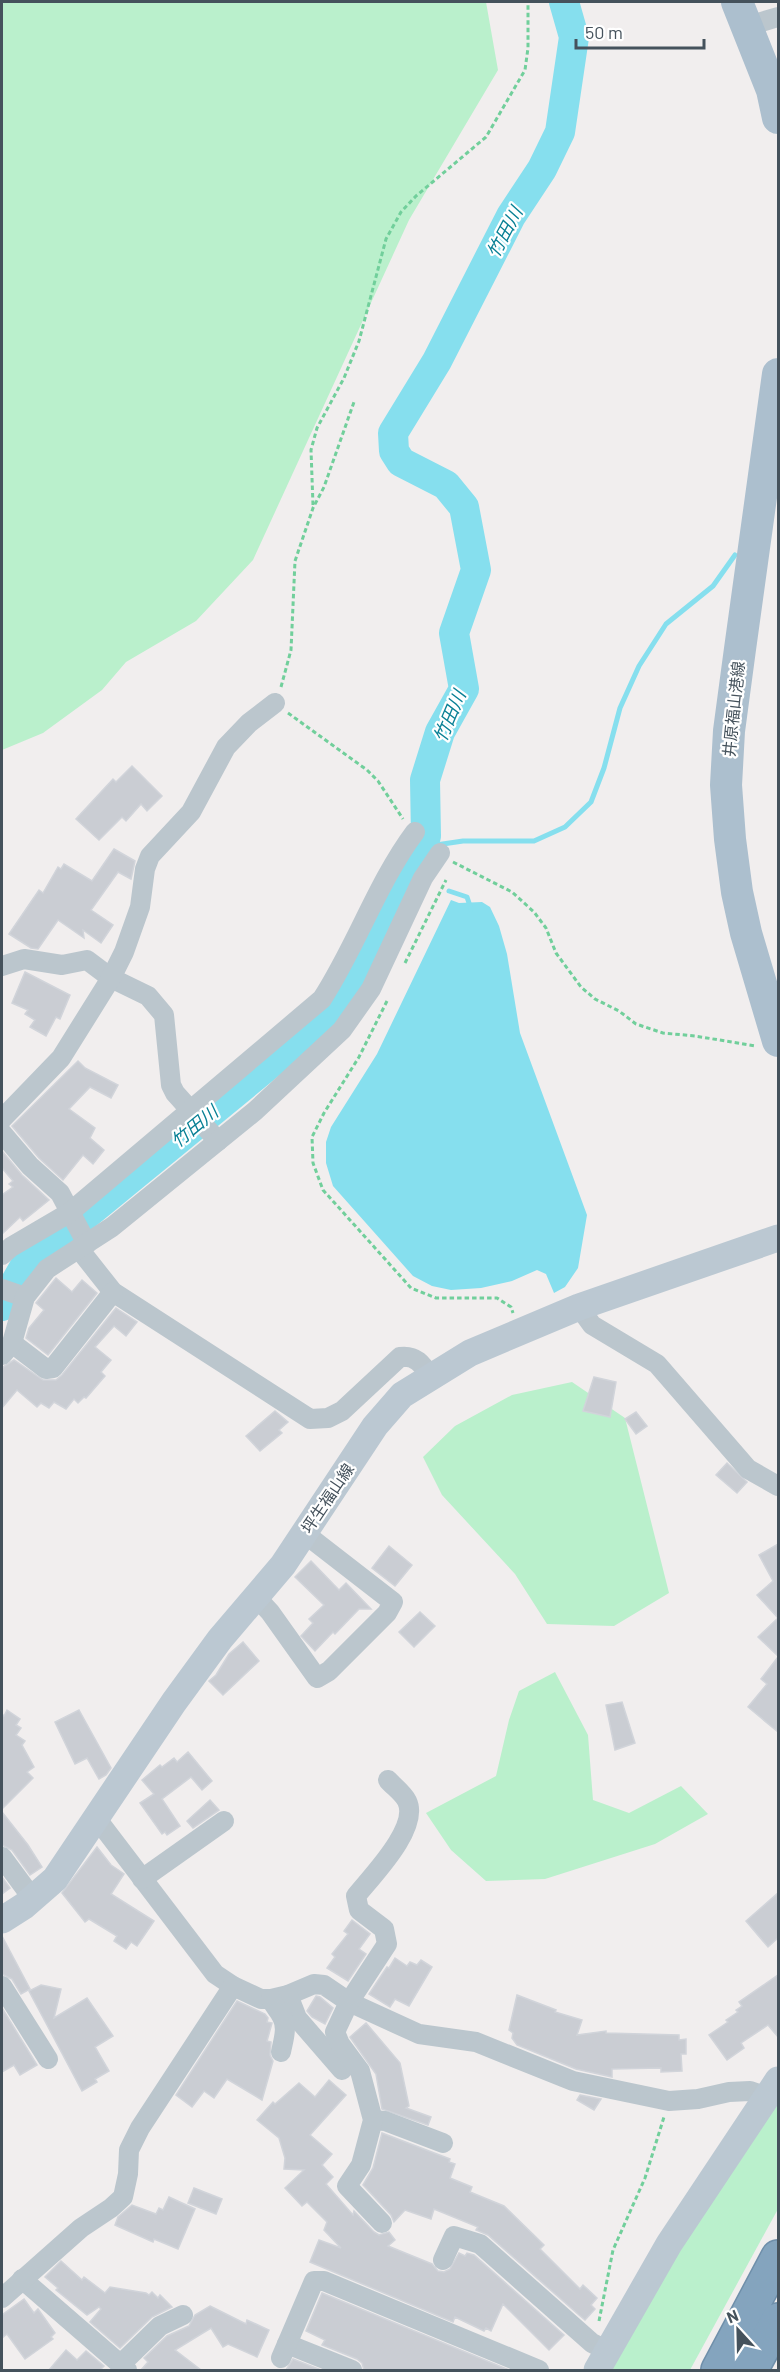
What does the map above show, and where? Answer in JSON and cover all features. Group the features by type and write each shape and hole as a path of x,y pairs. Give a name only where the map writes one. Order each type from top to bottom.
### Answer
{"highway":[{"path":"718,2370 778,2257"},
{"path":"751,2370 778,2320"}],"main road":[{"path":"743,14 772,90 778,118"},
{"name":"井原福山港線","path":"772,1044 737,891 726,785 729,731 778,374"},
{"name":"坪生福山線","path":"2,1920 33,1899 55,1879 174,1702 220,1639 283,1565 375,1426 402,1395 470,1353 579,1307 778,1238"},
{"path":"598,2355 772,2088"}],"street":[{"path":"743,14 778,17"},
{"path":"2,1119 61,1058 111,978 124,952 140,907 145,869 150,856 191,812 226,747 249,723 275,703"},
{"path":"2,1255 11,1246 70,1215 193,1112 322,999 340,971 395,859 415,832"},
{"path":"113,1292 53,1368 46,1369 7,1349 23,1296 47,1269 83,1243 112,1227 215,1138 255,1111 342,1030 371,989 423,878 447,858"},
{"path":"2,966 24,959 62,965 87,960 111,978 148,996 165,1015 171,1085 175,1093 215,1138"},
{"path":"2,1133 30,1166 60,1193 83,1243 113,1292 310,1419 328,1418 342,1411 400,1357 407,1356 420,1361 430,1376"},
{"path":"2,1289 23,1296"},
{"path":"579,1307 592,1325 657,1364 748,1469 778,1486"},
{"path":"256,1597 270,1612 317,1678 329,1671 387,1613 393,1602 304,1533"},
{"path":"382,2223 347,2186 361,2165 373,2120 360,2071 340,2044 335,2032 349,2002 387,1944 384,1929 359,1910 356,1896 395,1849 404,1832 408,1810 407,1801 388,1780"},
{"path":"97,1819 215,1974 232,1986 261,1999 280,1997 314,1984 324,1985 349,2002 419,2034 476,2042 573,2081 669,2101 772,2088"},
{"path":"142,1880 224,1821"},
{"path":"2,1857 33,1899"},
{"path":"2,1986 48,2059"},
{"path":"2,2298 81,2228 123,2197 128,2174 129,2150 140,2128 232,1986"},
{"path":"280,1997 275,2009 282,2017 285,2032 281,2052"},
{"path":"280,1997 342,2070"},
{"path":"373,2120 385,2121 443,2143"},
{"path":"442,2260 454,2236 480,2244 598,2355"},
{"path":"22,2279 124,2367 160,2326 183,2315"},
{"path":"352,2370 284,2351 314,2281 324,2281 539,2370"}],"path":[{"path":"313,508 311,450 313,442 317,428 344,378 359,341 386,239 401,212 416,196 486,137 525,70 528,48 528,2"},
{"path":"354,402 295,561 291,650 279,696 275,703 367,770 378,781 403,819 415,832"},
{"path":"402,969 447,858 512,892 534,912 546,928 556,953 581,987 595,999 620,1011 636,1024 663,1034 772,1044"},
{"path":"387,1001 359,1057 324,1113 312,1137 314,1163 323,1190 411,1288 436,1298 497,1298 511,1307 521,1332"},
{"path":"598,2355 597,2332 613,2250 645,2178 669,2101"}],"green space":[{"path":"2,2 486,2 498,70 409,220 253,560 196,621 126,662 102,690 43,733 2,750"},
{"path":"572,1382 625,1418 669,1593 614,1626 547,1624 515,1574 442,1495 423,1457 455,1426 512,1395"},
{"path":"555,1672 588,1735 593,1800 629,1813 681,1786 708,1814 655,1844 545,1879 486,1881 451,1850 426,1813 496,1776 509,1720 519,1691"},
{"path":"778,2096 778,2209 690,2370 612,2370 646,2303"}],"water":[{"path":"451,900 459,903 482,902 490,907 499,926 507,954 520,1033 587,1215 578,1268 565,1287 554,1293 546,1274 537,1270 512,1281 481,1288 451,1290 432,1286 413,1276 333,1186 326,1163 326,1142 331,1127 377,1054"}],"building":[{"path":"132,766 162,796 147,811 141,804 126,821 122,817 99,840 76,819 113,779 116,782"},
{"path":"114,849 135,861 131,879 118,872 91,910 113,925 101,943 83,930 84,938 58,920 38,949 31,948 9,934 39,890 43,893 58,867 61,869 64,864 92,881"},
{"path":"25,972 70,995 60,1019 56,1017 46,1036 30,1027 35,1020 25,1014 28,1010 12,1003"},
{"path":"78,1061 85,1068 118,1085 111,1098 90,1087 69,1109 95,1128 90,1138 104,1150 93,1164 83,1155 63,1180 39,1158 12,1126"},
{"path":"2,1151 22,1175 49,1200 23,1221 20,1217 2,1234 2,1195 13,1187 9,1184 13,1181 2,1168"},
{"path":"56,1278 72,1292 82,1280 97,1293 48,1355 26,1338 29,1328 44,1310 36,1303"},
{"path":"116,1308 137,1322 126,1336 114,1326 95,1347 111,1360 101,1372 105,1376 86,1398 84,1397 78,1403 74,1399 66,1409 54,1402 49,1408 41,1403 37,1407 17,1390 2,1408 3,1367 14,1360 43,1380 56,1380"},
{"path":"594,1377 616,1382 610,1417 583,1411"},
{"path":"275,1411 288,1422 279,1430 282,1433 260,1451 246,1436"},
{"path":"636,1412 647,1426 636,1434 625,1419"},
{"path":"727,1463 747,1482 737,1493 716,1475"},
{"path":"778,1544 778,1618 757,1595 773,1581 759,1555"},
{"path":"389,1546 412,1565 395,1586 372,1568"},
{"path":"311,1561 339,1590 346,1583 371,1609 359,1609 315,1651 301,1636 313,1623 309,1619 324,1605 295,1577"},
{"path":"420,1612 435,1626 414,1647 399,1632"},
{"path":"778,1618 778,1656 758,1637"},
{"path":"243,1642 259,1661 223,1695 209,1681 216,1675 229,1654"},
{"path":"778,1657 778,1732 748,1707 767,1684 761,1679"},
{"path":"622,1702 635,1743 615,1750 606,1705"},
{"path":"7,1710 20,1719 16,1725 21,1728 16,1735 25,1741 22,1745 34,1767 27,1772 33,1778 2,1809 2,1714 4,1716"},
{"path":"79,1710 111,1768 99,1779 87,1758 75,1764 55,1722"},
{"path":"188,1752 212,1781 202,1790 191,1777 162,1799 180,1826 167,1835 165,1832 162,1834 140,1803 154,1794 142,1780 160,1765 162,1767 174,1758 177,1762"},
{"path":"210,1800 219,1810 193,1828 187,1821"},
{"path":"2,1812 42,1867 30,1875 12,1850 2,1845"},
{"path":"97,1847 111,1865 124,1874 111,1894 154,1921 137,1946 131,1942 126,1949 114,1941 117,1936 89,1919 85,1922 62,1893"},
{"path":"2,1877 10,1888 2,1894"},
{"path":"778,1893 778,1938 768,1947 746,1921"},
{"path":"352,1920 370,1934 359,1949 366,1954 348,1981 327,1968 335,1957 332,1954 348,1934 344,1931"},
{"path":"2,1936 30,1989 21,1994 12,1979 2,1974"},
{"path":"395,1958 407,1966 410,1962 417,1965 421,1960 432,1967 409,2006 395,1999 390,2007 369,1994"},
{"path":"778,1975 778,2037 768,2025 741,2043 744,2048 727,2060 709,2035 738,2012 736,2010 742,2006 739,2002"},
{"path":"41,1985 61,1989 54,2018 87,1998 113,2036 95,2047 109,2071 95,2079 97,2082 82,2091 29,1991"},
{"path":"517,1995 556,2010 555,2012 582,2020 577,2035 606,2031 606,2033 679,2035 679,2040 686,2039 686,2054 681,2054 682,2071 661,2072 661,2068 612,2069 612,2077 576,2069 517,2045 512,2038 513,2033 509,2030"},
{"path":"316,1996 333,2008 325,2024 312,2017 307,2011"},
{"path":"237,2001 265,2014 268,2018 267,2022 272,2023 267,2041 271,2042 270,2055 273,2061 262,2100 227,2079 214,2098 204,2091 192,2107 176,2095"},
{"path":"2,2008 37,2065 20,2075 14,2065 2,2072"},
{"path":"366,2023 400,2063 409,2106 406,2108 431,2117 428,2125 382,2109 376,2074 350,2037"},
{"path":"329,2080 346,2095 310,2135 332,2154 322,2165 333,2177 326,2184 353,2215 354,2211 374,2232 379,2235 389,2232 395,2240 388,2246 432,2264 438,2271 444,2272 450,2269 459,2253 465,2256 467,2253 474,2255 564,2335 549,2350 503,2304 491,2331 486,2328 484,2331 455,2317 453,2322 310,2262 319,2240 341,2248 324,2230 327,2222 307,2202 302,2206 285,2188 304,2170 284,2169 285,2158 279,2138 257,2120 273,2102 275,2104 299,2083 315,2097"},
{"path":"580,2095 601,2099 594,2110 577,2100"},
{"path":"382,2133 450,2159 449,2162 455,2164 450,2178 472,2187 470,2192 504,2206 544,2245 540,2249 580,2289 583,2285 597,2298 591,2305 595,2309 585,2320 488,2235 476,2230 478,2227 434,2209 431,2219 405,2210 394,2222 391,2215 363,2185 373,2168"},
{"path":"194,2188 222,2199 216,2214 188,2203"},
{"path":"169,2197 195,2209 178,2249 154,2239 153,2242 115,2225 118,2217 132,2205 156,2214 159,2208 163,2210"},
{"path":"61,2261 82,2280 84,2277 105,2293 110,2287 149,2295 152,2292 158,2298 160,2295 172,2307 152,2317 120,2348 90,2322 101,2309 99,2307 87,2315 56,2290 58,2288 45,2277"},
{"path":"322,2293 509,2370 364,2370 362,2363 357,2359 322,2345 325,2340 306,2331"},
{"path":"24,2299 34,2313 38,2309 55,2333 51,2337 53,2339 25,2359 7,2334 2,2338 2,2315"},
{"path":"210,2306 246,2324 247,2320 269,2330 257,2357 228,2344 223,2347 211,2328 175,2350 201,2370 141,2370 148,2362 144,2358 167,2336 189,2326 195,2315"},
{"path":"66,2350 77,2360 86,2351 104,2366 100,2370 49,2370"},
{"path":"293,2359 321,2370 286,2370"}],"waterway":[{"name":"竹田川","path":"2,1306 26,1264 327,1017 347,992 422,850 426,836 425,780 440,732 464,689 454,633 476,570 464,507 446,485 401,462 394,451 393,433 437,361 511,216 542,169 560,132 574,37 564,2"},
{"path":"422,850 436,845 463,841 534,841 565,827 591,802 604,768 620,708 639,666 666,624 713,586 735,555"},
{"path":"449,891 467,897 471,909"}]}
